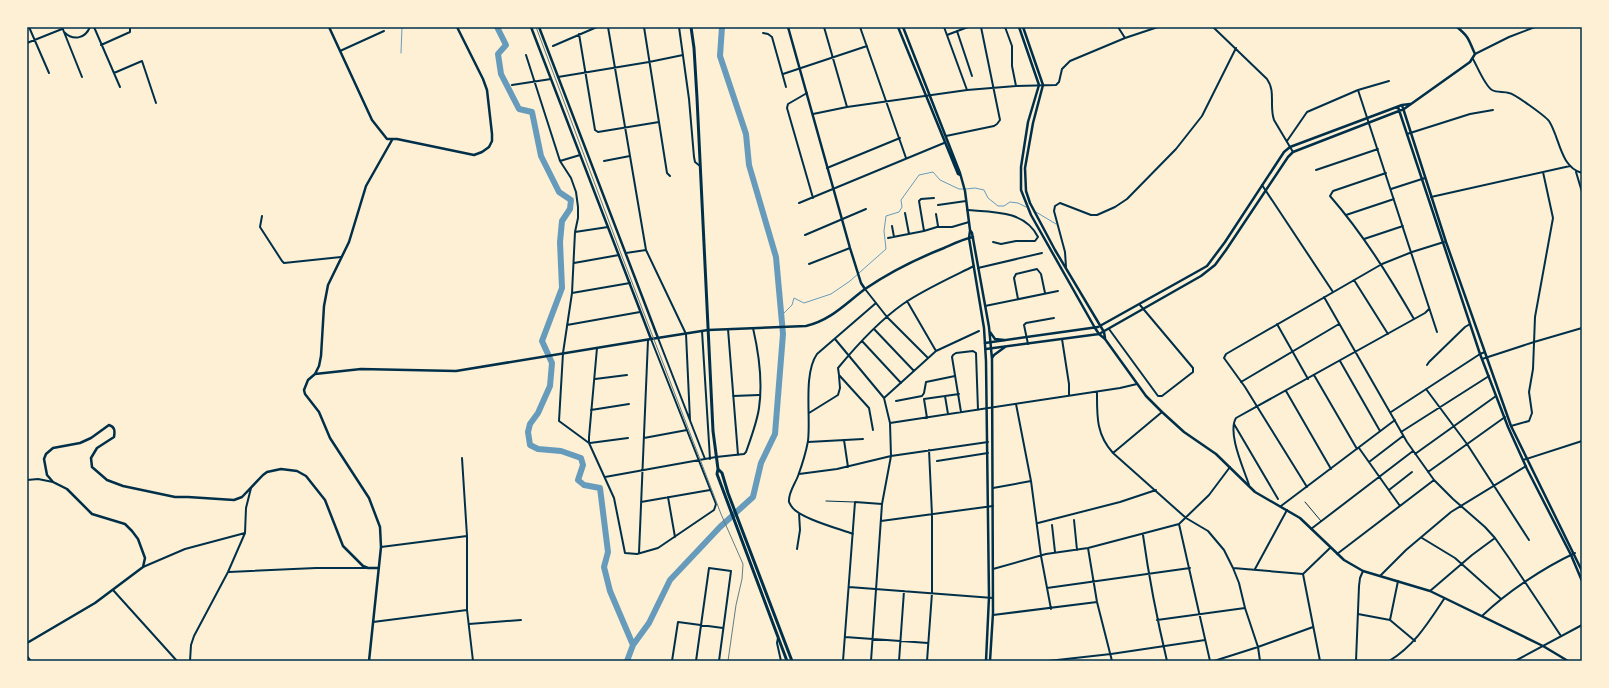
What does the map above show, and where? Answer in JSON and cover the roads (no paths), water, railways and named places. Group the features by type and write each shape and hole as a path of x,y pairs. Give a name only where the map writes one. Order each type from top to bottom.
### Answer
{"main road":[{"path":"691,27 694,48 713,431 718,474 792,661"},
{"path":"749,553 778,638 788,661"}],"street":[{"path":"29,27 49,73"},
{"path":"62,28 68,35 76,38 84,36 90,27"},
{"path":"94,27 120,88"},
{"path":"101,45 131,31 130,27"},
{"path":"329,27 372,120 387,139 397,139 474,155 489,147 492,141 487,90 458,27"},
{"path":"526,55 560,161 571,178 576,192 578,218 575,232 572,293 563,353 559,421 589,443 614,498 625,553 638,553 658,548 714,510 716,504 650,339 641,312 531,27"},
{"path":"540,27 705,460"},
{"path":"554,46 597,27"},
{"path":"608,27 646,250 686,334 690,420"},
{"path":"644,27 667,173 670,176"},
{"path":"679,27 690,98 694,157 695,162 700,166"},
{"path":"788,27 841,219 862,283 887,317 928,358"},
{"path":"824,27 834,56 847,107"},
{"path":"860,27 906,158"},
{"path":"898,27 944,143 958,174 960,175"},
{"path":"903,27 964,186 970,230 973,237 989,329 992,359 993,488 993,616 990,661"},
{"path":"944,27 967,90"},
{"path":"947,35 968,27"},
{"path":"946,136 994,126 1000,120 981,27"},
{"path":"1006,27 1012,46 1012,66 1016,86"},
{"path":"1019,27 1039,85 1028,122 1021,167 1020,180 1025,201 1058,264 1095,328 1105,339 1146,396 1184,432 1216,454 1230,466 1256,492 1300,518 1347,563 1363,572 1398,581 1430,592 1543,646 1568,661"},
{"path":"1023,27 1043,85 1033,123 1025,168 1026,192 1036,216 1104,332 1105,339"},
{"path":"1118,27 1125,38"},
{"path":"813,114 847,107 967,90 1016,86 1056,85 1059,82 1062,69 1070,61 1125,38 1158,27"},
{"path":"1214,27 1267,78 1272,85 1272,114 1293,152"},
{"path":"1457,27 1468,37 1475,54"},
{"path":"986,349 1005,348 1099,334 1201,276 1215,264 1288,157 1293,152 1404,109 1467,64 1473,59 1475,54 1509,36 1535,27"},
{"path":"27,43 62,28"},
{"path":"62,28 82,77"},
{"path":"340,51 384,31"},
{"path":"958,31 972,76"},
{"path":"763,33 772,37 786,87"},
{"path":"579,34 595,130 598,132 659,122"},
{"path":"783,74 867,46"},
{"path":"1066,268 1066,252 1054,211 1055,206 1060,203 1091,215 1097,215 1128,199 1176,149 1202,116 1236,48"},
{"path":"558,76 615,68 684,55"},
{"path":"1473,59 1490,89 1496,92 1512,93 1548,120 1562,153 1570,166 1576,172 1582,174"},
{"path":"114,73 142,61 156,102"},
{"path":"512,85 551,79"},
{"path":"1287,141 1307,112 1358,90 1389,81"},
{"path":"1358,90 1437,332"},
{"path":"807,93 788,104 787,108 813,198"},
{"path":"985,343 1095,328 1140,305 1207,266 1225,242 1284,152 1290,147 1368,117 1402,105 1411,104"},
{"path":"1402,105 1446,242 1511,426 1575,553 1582,570"},
{"path":"1398,107 1442,243 1480,354 1504,418 1523,460 1571,555 1582,581"},
{"path":"1407,134 1470,114 1493,110"},
{"path":"827,168 900,138"},
{"path":"369,661 381,547 380,527 369,498 330,438 319,412 305,394 305,386 308,380 315,374 321,356 325,295 328,285 349,242 366,186 392,140"},
{"path":"798,203 833,190 944,143"},
{"path":"1316,170 1378,149"},
{"path":"560,161 580,155"},
{"path":"604,161 630,156"},
{"path":"1431,196 1570,166"},
{"path":"1511,426 1529,421 1532,417 1529,392 1533,369 1539,292 1553,218 1544,172"},
{"path":"1576,172 1582,192"},
{"path":"1386,173 1333,191 1330,196 1364,238 1382,264 1414,319"},
{"path":"1391,189 1425,178"},
{"path":"1262,185 1333,292"},
{"path":"924,231 919,201 921,199 934,198"},
{"path":"1346,215 1394,199"},
{"path":"938,206 966,201"},
{"path":"804,235 866,209"},
{"path":"968,210 1014,216 1027,223 1038,237 1035,241 1016,241 1001,244 993,242"},
{"path":"905,213 909,234"},
{"path":"936,214 938,226"},
{"path":"262,216 260,227 282,261 342,257"},
{"path":"888,238 924,231 938,226 952,227 969,222"},
{"path":"892,226 894,237"},
{"path":"1364,238 1403,226"},
{"path":"575,232 608,227"},
{"path":"970,230 968,234 986,349 989,597 986,661"},
{"path":"315,374 360,369 431,372 456,371 708,330 806,326 827,319 865,289 889,274 923,256 973,237"},
{"path":"1307,487 1258,406 1224,358 1226,354 1382,264 1412,252 1446,242"},
{"path":"809,264 850,249"},
{"path":"626,254 646,250"},
{"path":"978,268 1042,253"},
{"path":"574,263 619,255"},
{"path":"1058,264 1062,262"},
{"path":"809,413 838,395 840,388 838,368 848,355 887,317 907,301 974,266"},
{"path":"1018,299 1014,278 1016,274 1037,269 1041,274 1045,293"},
{"path":"1354,280 1388,334"},
{"path":"572,293 630,284"},
{"path":"984,306 1058,291"},
{"path":"1324,297 1391,412 1403,436 1414,452 1434,480 1495,538 1560,636"},
{"path":"907,301 936,351"},
{"path":"853,534 799,513 793,509 789,502 791,491 799,474 808,442 809,391 812,361 817,354 876,303"},
{"path":"1109,329 1158,396 1162,396 1193,372 1194,369 1140,305"},
{"path":"1250,487 1233,434 1233,423 1236,418 1388,334 1425,313 1429,309"},
{"path":"567,324 641,312"},
{"path":"1028,344 1024,325 1026,323 1054,318"},
{"path":"1277,324 1308,379"},
{"path":"1241,382 1339,324"},
{"path":"1427,365 1465,327 1470,324"},
{"path":"605,477 716,457 744,454 746,452 759,409 760,396 760,369 753,328"},
{"path":"1482,359 1582,328"},
{"path":"728,329 738,455"},
{"path":"874,329 914,371"},
{"path":"989,329 996,339 1004,340"},
{"path":"702,331 710,458"},
{"path":"884,398 936,351 979,331"},
{"path":"638,553 650,339"},
{"path":"835,339 884,398 890,423 891,456 882,504 871,661"},
{"path":"1062,339 1069,384 1069,396"},
{"path":"862,341 901,383"},
{"path":"589,443 597,348"},
{"path":"992,359 994,355 1005,348"},
{"path":"961,412 953,355 956,353 975,352 976,354 978,410"},
{"path":"1391,412 1485,352"},
{"path":"1340,361 1380,431"},
{"path":"595,379 627,375"},
{"path":"838,375 869,408 873,430"},
{"path":"1314,375 1358,449 1400,506"},
{"path":"927,418 923,395 926,382 956,376"},
{"path":"1401,432 1489,376"},
{"path":"890,423 1096,392 1137,384"},
{"path":"1426,389 1467,444 1529,540"},
{"path":"1286,390 1331,469"},
{"path":"1096,392 1097,420 1101,436 1105,444 1113,453 1186,518 1208,531 1224,550 1233,568 1240,588 1258,648 1260,661"},
{"path":"924,399 958,394"},
{"path":"896,401 920,397 923,395"},
{"path":"733,396 760,396"},
{"path":"945,396 948,414"},
{"path":"1311,529 1414,452 1496,396"},
{"path":"591,410 629,404"},
{"path":"1016,404 1031,481 1038,523 1041,556 1051,609"},
{"path":"1113,453 1162,412"},
{"path":"1428,472 1508,416"},
{"path":"1281,506 1395,420"},
{"path":"1233,423 1278,499"},
{"path":"53,482 47,475 44,466 44,458 49,451 53,448 80,443 92,438 106,425 113,427 114,437 97,448 94,452 91,461 92,467 107,480 114,483 170,497 227,500 239,499 263,475 272,471 289,469 297,471 306,476 325,500 343,546 363,566 368,568"},
{"path":"644,438 687,430"},
{"path":"1369,462 1403,436"},
{"path":"589,443 628,438"},
{"path":"808,442 863,439"},
{"path":"844,440 848,467"},
{"path":"1523,460 1582,441"},
{"path":"799,474 848,467 891,456 988,442"},
{"path":"926,661 932,593 932,515 929,450"},
{"path":"937,461 988,453"},
{"path":"462,458 467,536 467,610 473,661"},
{"path":"993,570 1055,552 1088,548 1179,524 1209,495 1230,466"},
{"path":"1380,576 1421,537 1460,505 1526,466"},
{"path":"1389,490 1412,472"},
{"path":"27,480 38,479 53,482 68,489 92,514 125,524 138,539 143,549 146,558 143,567"},
{"path":"1337,554 1434,480"},
{"path":"993,488 1031,481"},
{"path":"190,661 191,645 194,636 228,572 245,533 246,508 251,488"},
{"path":"641,502 710,490"},
{"path":"1038,523 1120,502 1156,490"},
{"path":"668,497 675,537"},
{"path":"843,661 856,502 882,504"},
{"path":"882,521 993,506"},
{"path":"1255,569 1287,510"},
{"path":"797,549 800,530 799,513"},
{"path":"1074,520 1077,550"},
{"path":"1179,524 1210,661"},
{"path":"1052,525 1055,552"},
{"path":"27,643 96,603 143,567 185,549 245,533"},
{"path":"1143,534 1148,573 1157,620 1168,661"},
{"path":"381,547 467,536"},
{"path":"1421,537 1449,554 1462,564 1501,599"},
{"path":"1430,592 1472,555 1495,538"},
{"path":"1088,548 1097,602 1112,661"},
{"path":"1233,568 1303,574 1330,548"},
{"path":"1482,616 1501,599 1525,582 1575,553"},
{"path":"228,572 316,568 378,568"},
{"path":"696,661 709,568 731,571 719,661"},
{"path":"1047,588 1190,568"},
{"path":"1356,661 1360,578 1363,572"},
{"path":"1303,574 1320,661"},
{"path":"1390,620 1398,581"},
{"path":"849,587 993,598"},
{"path":"112,590 177,661"},
{"path":"899,661 904,591"},
{"path":"1389,661 1415,641 1444,599"},
{"path":"993,616 1097,602"},
{"path":"1157,620 1245,608"},
{"path":"373,622 467,610"},
{"path":"1358,614 1390,620 1415,641"},
{"path":"469,624 521,620"},
{"path":"672,661 678,622 723,628"},
{"path":"1515,661 1582,625"},
{"path":"1214,661 1258,648 1313,627"},
{"path":"845,637 928,643"},
{"path":"778,638 777,644 781,661"},
{"path":"1048,661 1111,654 1205,640"},
{"path":"27,656 31,661"}],"lane":[{"path":"826,501 856,502"},
{"path":"1305,502 1322,522"}],"waterway":[{"path":"401,53 402,27"},
{"path":"497,27 506,45 498,54 501,74 519,109 532,112 541,156 559,192 571,200 570,209 562,221 560,242 562,288 542,341 552,363 550,386 538,413 530,424 528,432 530,445 538,449 561,451 581,458 583,465 578,480 584,485 600,488 608,552 604,567 610,591 633,645"},
{"path":"627,661 633,645 649,623 670,580 720,527 753,497 761,463 775,434 783,334 776,257 749,165 746,134 720,56 722,27"},
{"path":"781,316 792,305 794,298 804,303 831,294 850,281 886,249 884,231 886,216 899,212 902,207 901,200 919,175 933,172 940,180 959,189 963,189"},
{"path":"966,189 975,188 984,190 988,198 998,206 1004,206 1010,202 1018,203 1026,207"},
{"path":"1036,212 1056,224"}],"railway":[{"path":"536,27 721,514 743,564 742,579 736,605 728,661"}]}
